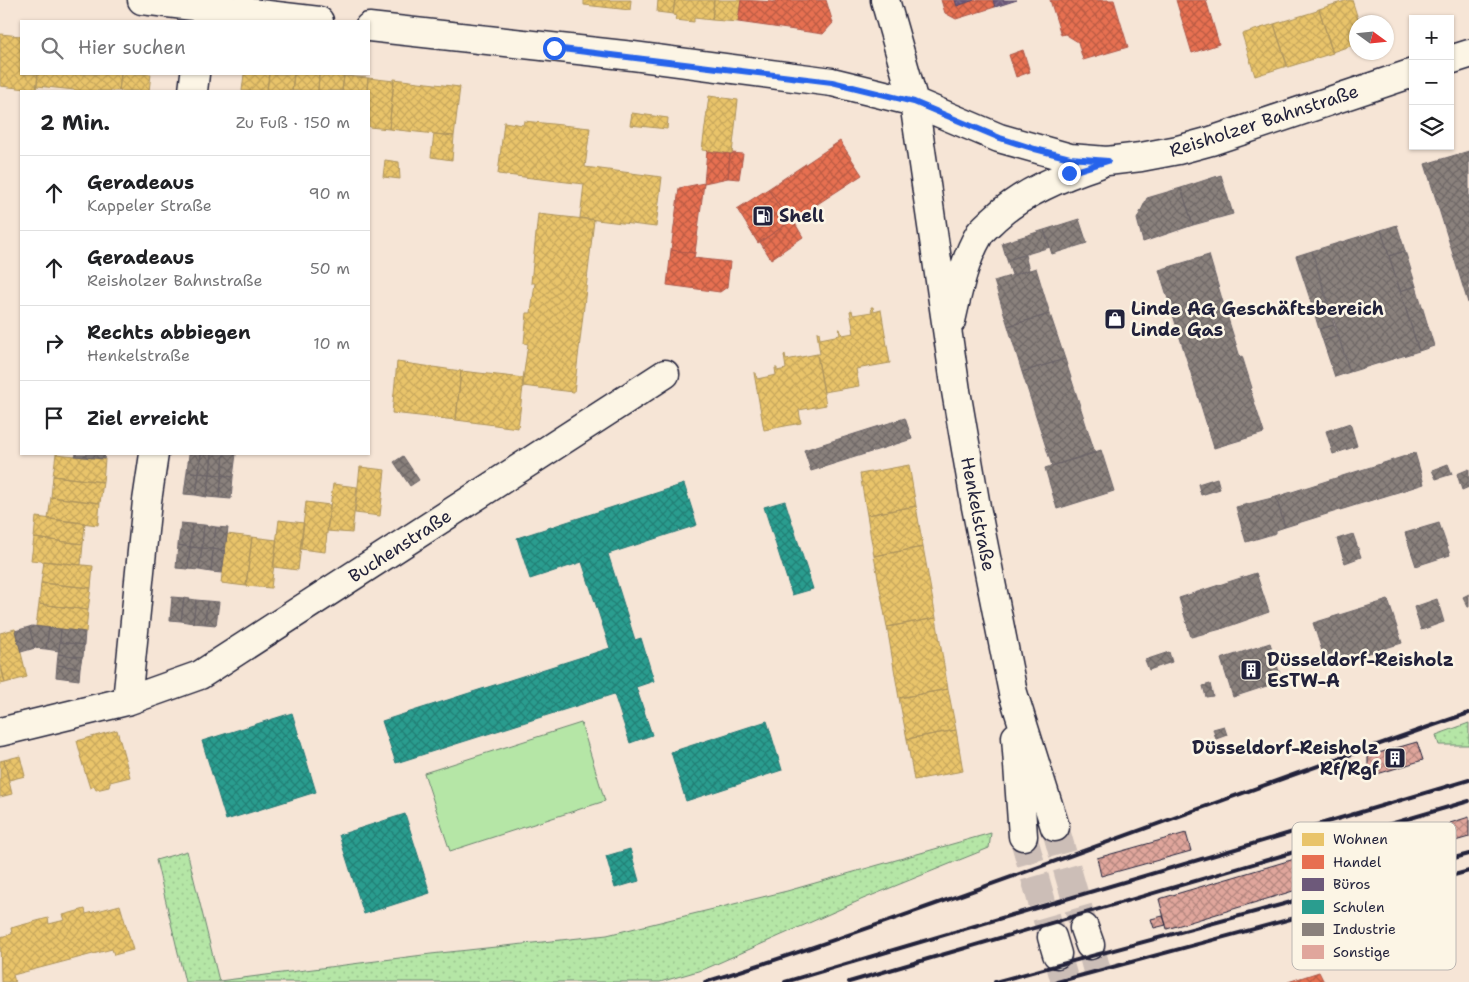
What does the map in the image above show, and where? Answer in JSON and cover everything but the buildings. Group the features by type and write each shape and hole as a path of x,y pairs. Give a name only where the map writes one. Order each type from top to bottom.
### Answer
{"street":[{"path":"142,0 194,9 309,20"},
{"name":"Henkelstraße","path":"885,0 914,102 956,391 976,507 1013,693 1055,827"},
{"name":"Reisholzer Bahnstraße","path":"370,27 832,82 914,102 1000,138 1035,149 1070,158 1108,161 1178,150 1211,141 1409,74"},
{"path":"1454,59 1469,54"},
{"path":"193,90 195,75"},
{"name":"Henkelstraße","path":"948,334 964,268 981,232 1002,212 1038,189 1069,173 1108,161"},
{"name":"Buchenstraße","path":"0,732 127,701 200,675 665,374"},
{"path":"127,701 147,501 154,455"},
{"name":"Henkelstraße","path":"1013,693 1022,836"}],"green space":[{"path":"581,723 605,801 450,851 424,773"},
{"path":"1469,723 1469,745 1439,745 1436,735"},
{"path":"991,833 989,848 863,899 705,969 660,982 185,982 156,860 187,851 219,981 431,954 607,935 787,891"}],"tunnel":[{"path":"1055,827 1084,928"},
{"path":"1023,836 1052,937"},
{"path":"1090,945 1100,982"},
{"path":"1057,954 1065,982"}],"railway":[{"path":"705,982 855,933 1469,713"},
{"path":"1327,822 1469,780"},
{"path":"1397,822 1469,801"},
{"path":"785,982 1292,832"},
{"path":"849,982 1292,853"},
{"path":"1456,858 1469,854"},
{"path":"1456,875 1469,871"},
{"path":"995,982 1292,902"},
{"path":"1057,982 1292,919"}],"place":[{"name":"Shell","path":"763,216"},
{"name":"Linde AG Geschäftsbereich Linde Gas","path":"1115,319"},
{"name":"Düsseldorf-Reisholz ESTW-A","path":"1251,670"},
{"name":"Düsseldorf-Reisholz Rf/Rgf","path":"1395,758"}],"route":[{"path":"554,48 633,56 832,82 914,102 1000,138 1035,149 1070,158 1108,161 1069,173"}]}
